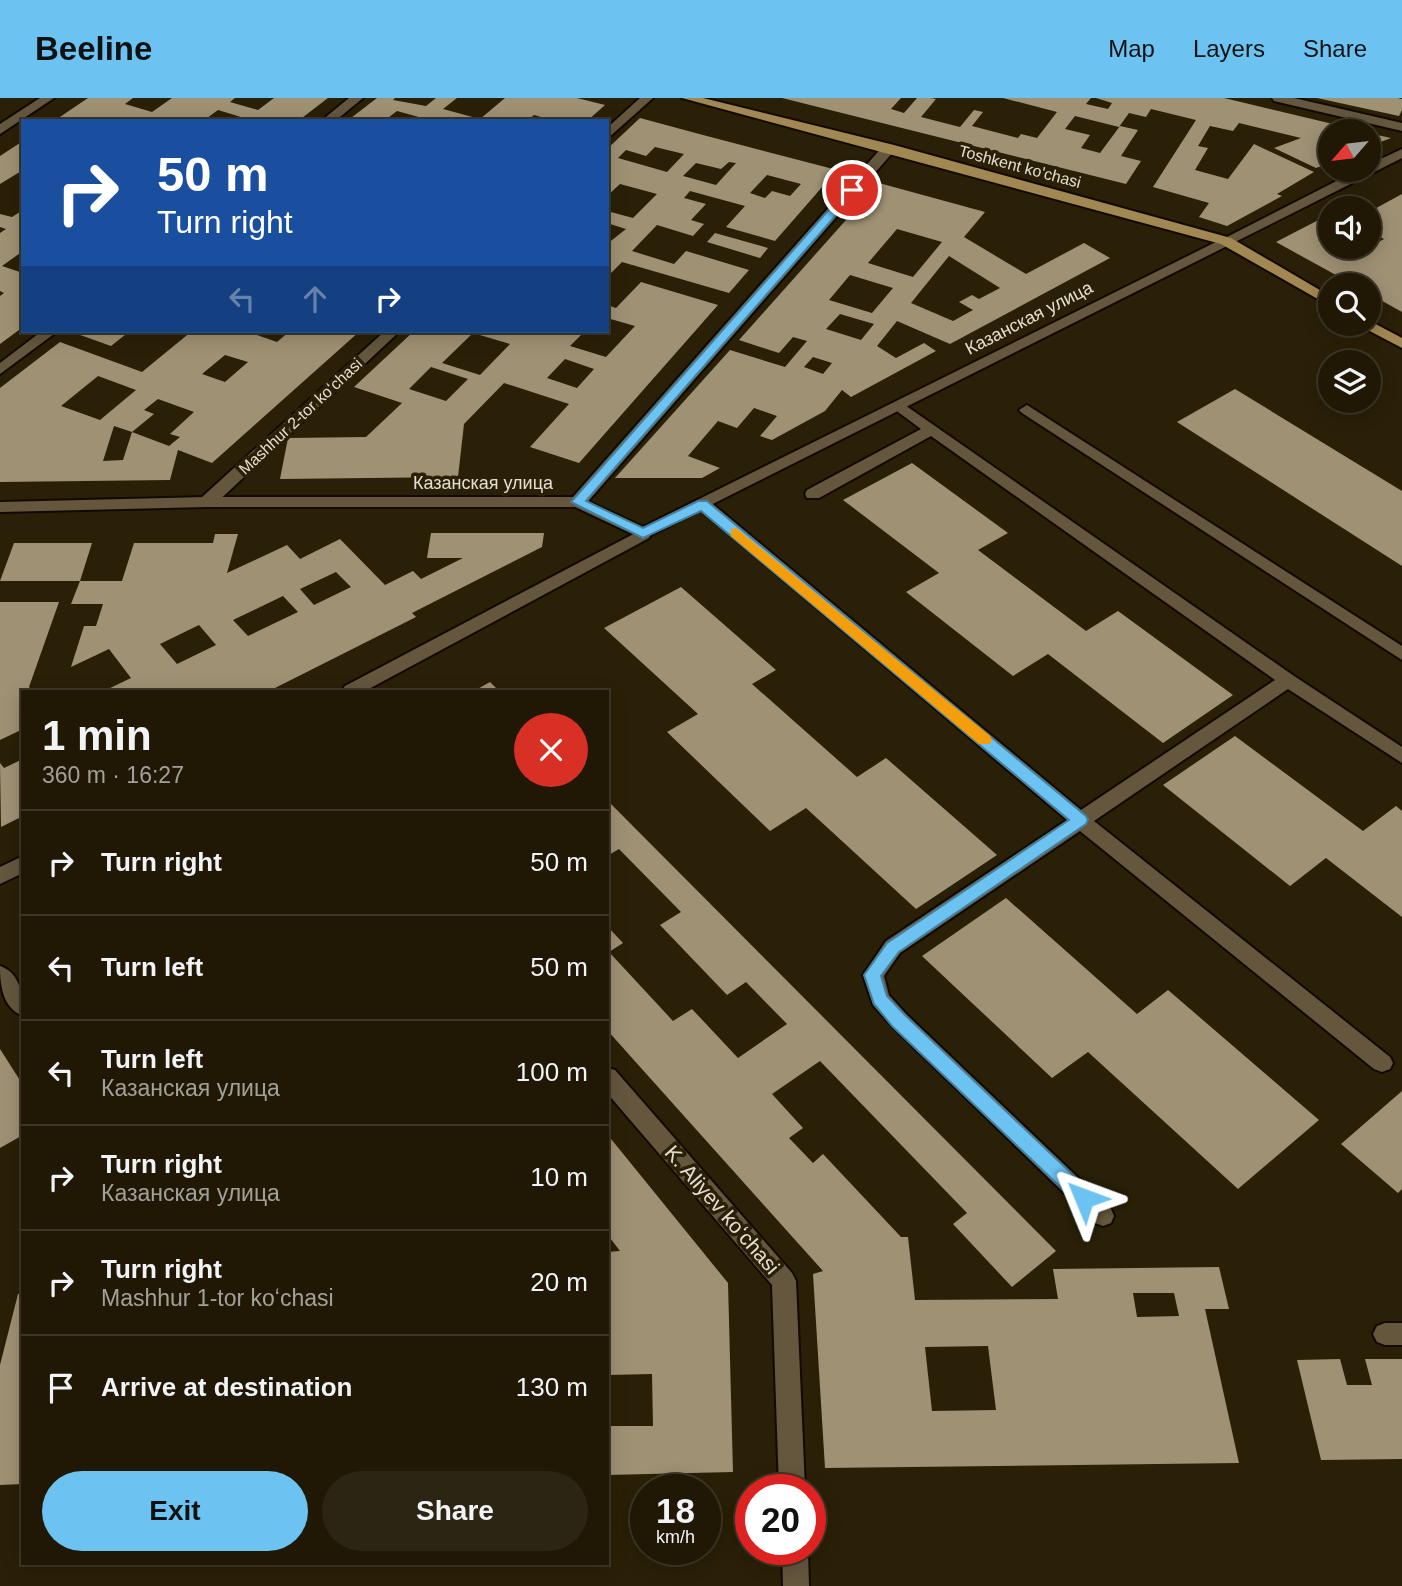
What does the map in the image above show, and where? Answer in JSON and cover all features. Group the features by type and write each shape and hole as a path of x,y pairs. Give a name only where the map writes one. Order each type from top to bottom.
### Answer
{"main road":[{"name":"Toshkent ko'chasi","path":"688,98 889,148 1226,241 1318,295"},
{"path":"1381,332 1402,344"}],"street":[{"path":"0,130 48,98"},
{"path":"330,119 357,98"},
{"path":"609,133 647,98"},
{"path":"1278,98 1402,127"},
{"path":"578,502 889,148"},
{"name":"Казанская улица","path":"0,507 207,502 578,502 643,534 1402,153"},
{"path":"0,370 48,333"},
{"name":"Mashhur 2-tor koʻchasi","path":"207,502 391,333"},
{"path":"899,405 1288,680 1402,757"},
{"path":"1027,410 1402,654"},
{"path":"813,494 932,429"},
{"path":"703,505 1080,820 1382,1063"},
{"path":"353,690 643,534"},
{"path":"1103,1216 898,1020 880,999 873,975 893,947 1288,680"},
{"path":"0,876 21,865"},
{"path":"0,974 21,1004"},
{"name":"K. Aliyev koʻchasi","path":"609,1080 783,1281 791,1474"},
{"path":"795,1565 796,1586"}],"building":[{"path":"88,98 133,98 125,104 152,112 172,98 235,98 230,102 258,110 274,98 328,98 301,119 247,119 218,110 206,119 57,119"},
{"path":"377,98 395,98 393,100 426,106 436,98 457,98 443,109 480,119 426,119 397,111 387,119 350,119"},
{"path":"505,98 577,98 605,105 589,119 548,119 534,115 529,119 480,119"},
{"path":"782,98 901,98 891,109 904,113 917,98 931,98 936,99 921,117 960,127 974,110 983,112 972,126 1018,138 1021,134 1037,138 1057,112 1003,98 1091,98 1086,104 1108,109 1112,103 1096,98 1224,98 1318,120 1316,168 1274,148 1301,138 1239,123 1233,131 1210,126 1198,146 1208,148 1195,170 1228,179 1254,144 1314,172 1277,194 1282,196 1227,226 1199,217 1209,203 1153,187 1196,120 1151,109 1146,117 1129,113 1119,127 1075,116 1065,129 1090,135 1081,148 1100,153 1120,126 1138,130 1121,156 1141,161 1126,184"},
{"path":"1317,98 1398,98 1402,99 1402,110 1399,116"},
{"path":"640,118 837,170 775,241 726,227 745,206 690,191 684,198 706,204 691,220 704,224 693,236 657,225 632,251 674,264 686,251 749,270 729,293 622,262 609,275 609,242 626,229 609,224 609,212 633,218 657,194 620,184 609,194 609,147","holes":["655,147 684,154 667,172 618,158 626,150 646,156","729,162 736,163 716,185 683,176 696,163 721,169","767,175 801,184 790,196 772,191 765,198 750,193"]},
{"path":"21,142 21,171 0,184 0,156"},
{"path":"879,183 985,212 964,237 1026,274 1084,243 1110,258 950,344 897,321 877,346 896,358 924,343 936,351 851,397 842,390 825,411 772,440 760,436 777,416 754,408 737,428 718,421 688,456 720,468 702,478 615,478 730,350 785,367 807,341 793,337 779,353 739,340","holes":["897,229 942,242 913,277 868,263","949,256 1000,288 979,299 972,295 959,302 973,310 953,321 911,303","850,275 893,288 872,313 829,300","840,314 874,324 861,340 826,329","813,357 832,363 823,374 804,367"]},
{"path":"1402,194 1402,312 1381,300 1381,273 1332,273 1276,242 1318,220 1318,259 1381,259 1381,241 1384,239 1381,237 1381,205"},
{"path":"21,211 21,252 2,266 21,272 21,328 0,344 0,296 4,293 0,291 0,233 6,229 0,227 0,214 12,217"},
{"path":"715,233 768,248 760,258 707,242"},
{"path":"641,282 718,305 579,463 530,447 569,404 504,383 464,424 458,477 280,479 288,438 366,437 402,403 354,387 412,333 473,333 583,333 570,346 606,357 635,326 609,319 609,306 616,308","holes":["473,333 510,344 480,375 442,363","565,359 594,369 577,388 547,378","431,367 468,379 446,401 409,389"]},
{"path":"75,333 127,333 111,346"},
{"path":"190,333 251,333 277,342 288,333 358,333 212,463 178,450 170,480 0,482 0,388 60,342 142,372","holes":["225,355 248,362 225,382 202,374","98,376 136,390 100,420 61,406","158,399 194,412 170,434 180,437 169,446 132,432 154,414 144,410","114,426 132,432 123,460 103,461"]},
{"path":"1235,389 1402,491 1402,566 1177,422"},
{"path":"912,463 1008,533 978,550 1086,631 1118,611 1233,695 1163,743 1048,654 1013,676 906,592 939,573 843,500"},
{"path":"431,533 544,533 542,547 412,613 416,617 271,690 106,690 131,678 109,649 71,667 84,626 96,626 103,604 71,604 80,581 122,581 134,543 213,543 215,534 238,534 227,573 287,545 300,559 340,539 385,585 413,571 421,579 463,558 427,558","holes":["336,572 351,587 314,605 300,589","283,596 298,612 248,636 233,620","199,625 216,645 177,664 160,644"]},
{"path":"14,543 92,543 80,581 0,581"},
{"path":"681,587 776,670 752,684 857,777 886,758 997,855 916,909 806,808 770,831 667,732 698,714 604,628"},
{"path":"0,602 59,602 29,687 31,690 21,690 21,730 0,740"},
{"path":"490,682 498,690 476,690"},
{"path":"1235,736 1363,831 1396,806 1402,811 1402,917 1326,858 1290,886 1163,785"},
{"path":"21,760 21,817 1,827 0,763 4,768"},
{"path":"609,802 1056,1251 1012,1287 953,1224 967,1213 820,1061 772,1094 803,1128 789,1138 813,1163 823,1154 901,1237 908,1237 915,1300 1058,1299 1053,1269 1219,1267 1229,1309 1205,1309 1239,1463 825,1468 813,1274 823,1271 609,1032 609,952 673,1021 692,1009 738,1058 787,1024 746,982 727,995 660,925 681,912 619,849 609,855","holes":["1133,1293 1174,1293 1179,1316 1137,1317","988,1346 996,1410 932,1411 925,1347"]},
{"path":"1006,898 1137,1014 1168,990 1319,1120 1238,1189 1088,1052 1052,1078 922,956"},
{"path":"609,928 623,943 609,952"},
{"path":"0,1049 21,1082 21,1136 0,1148"},
{"path":"1402,1091 1402,1189 1398,1193 1341,1144"},
{"path":"609,1136 728,1283 733,1472 609,1475 609,1426 653,1426 652,1374 609,1375 609,1252 620,1251 609,1237"},
{"path":"18,1294 21,1294 21,1484 0,1485 0,1365"},
{"path":"1340,1359 1347,1385 1372,1385 1365,1359 1402,1359 1402,1459 1321,1460 1297,1360"}],"slow traffic":[{"path":"736,533 985,740"}],"route":[{"path":"852,190 578,502 643,534 703,505 1080,820 893,947 873,975 880,999 898,1020 1084,1198"}]}
